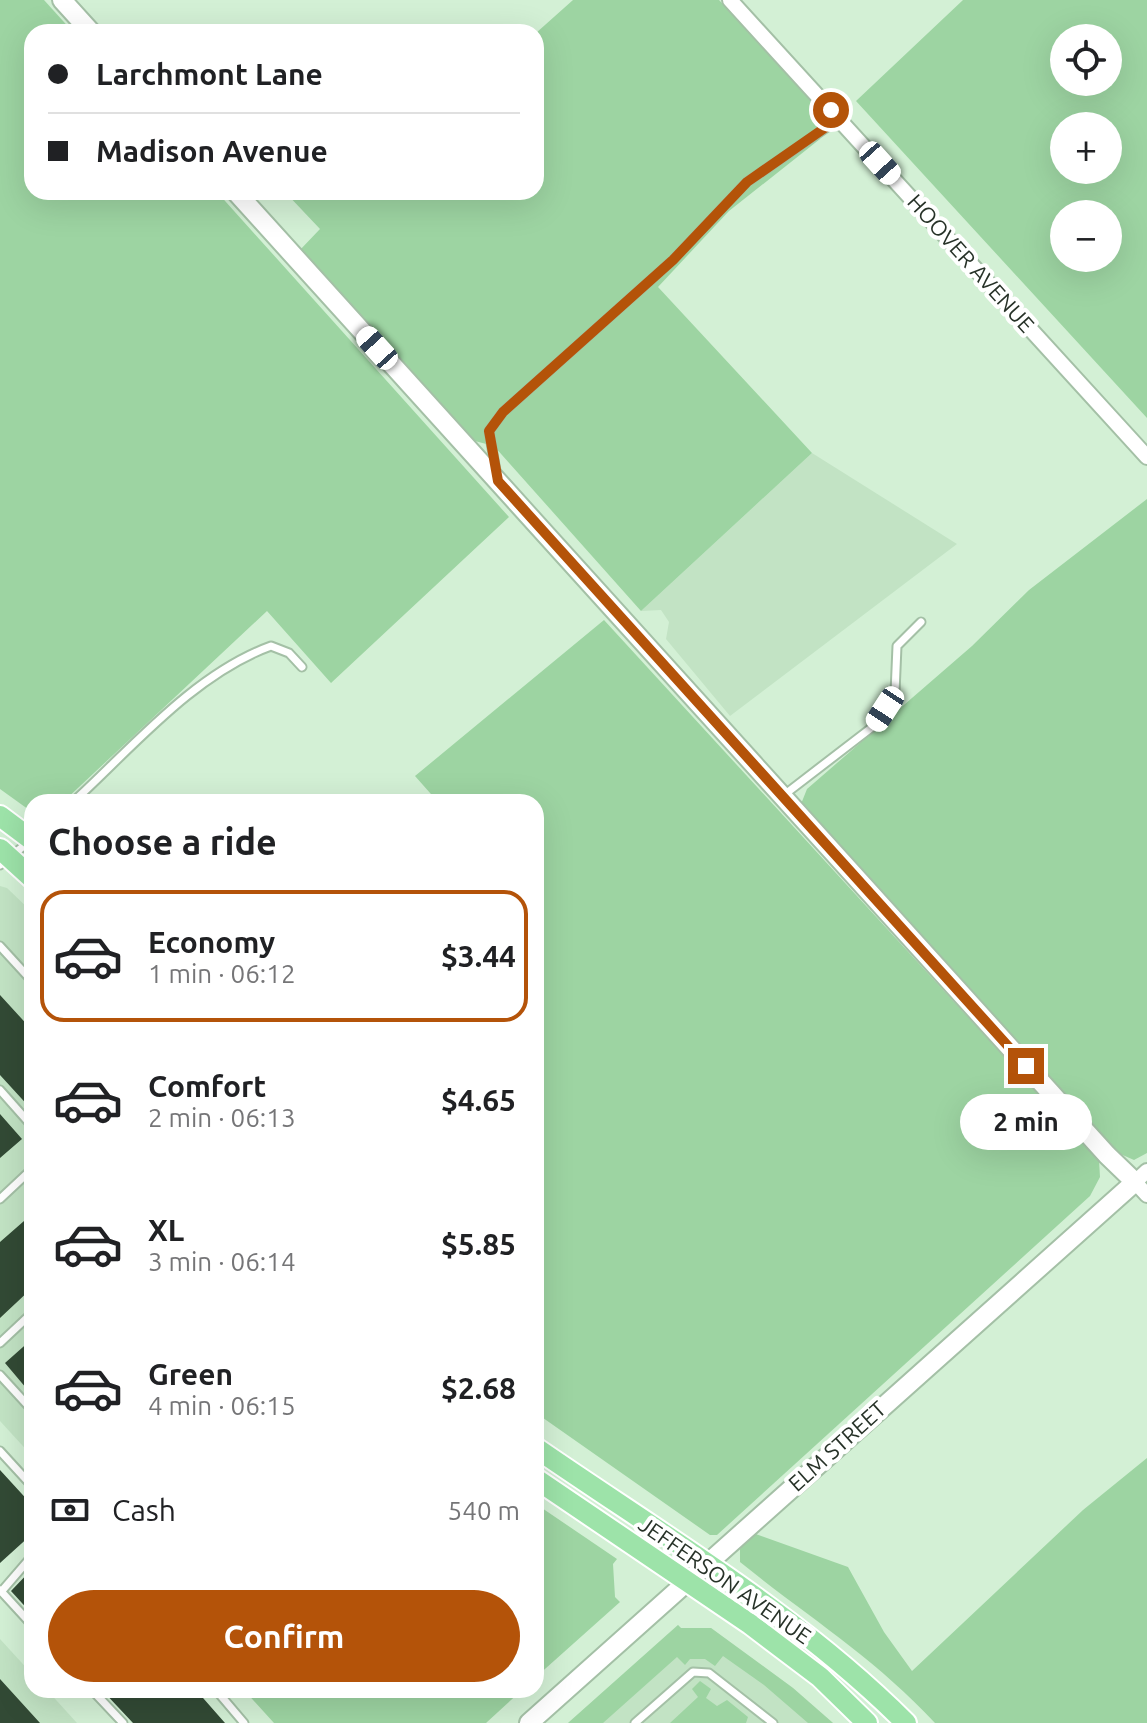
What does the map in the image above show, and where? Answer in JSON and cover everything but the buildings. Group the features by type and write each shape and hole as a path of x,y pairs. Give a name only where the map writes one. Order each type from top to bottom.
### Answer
{"main road":[{"path":"0,816 24,834"},
{"path":"3,857 24,872"},
{"name":"JEFFERSON AVENUE","path":"544,1453 706,1561 862,1679 906,1723"},
{"name":"JEFFERSON AVENUE","path":"544,1485 750,1624 820,1677 867,1723"}],"street":[{"path":"62,0 84,24"},
{"name":"HOOVER AVENUE","path":"730,0 1147,457"},
{"path":"243,200 1107,1155 1143,1182"},
{"name":"ELM STREET","path":"529,1723 706,1561 1143,1182"}],"lane":[{"path":"498,481 489,431 503,412 673,260 747,182 839,118"},
{"path":"782,796 875,725 895,693 897,646 921,622"},
{"path":"82,794 191,695 245,656 271,646 289,653 302,667"},
{"path":"3,857 24,845"},
{"path":"0,946 24,972"},
{"path":"0,1090 24,1117"},
{"path":"0,1199 24,1177"},
{"path":"0,1343 24,1320"},
{"path":"0,1375 24,1401"},
{"path":"0,1451 24,1477"},
{"path":"24,1565 1,1591 24,1616"},
{"path":"635,1723 693,1672 709,1673 773,1723"},
{"path":"100,1698 123,1723"},
{"path":"223,1698 244,1723"}],"shaded area":[{"path":"0,0 44,0 66,24 24,24 24,200 224,200 509,517 331,683 267,611 72,794 24,794 24,806 0,789"},
{"path":"573,0 719,0 821,109 825,119 820,139 729,211 658,287 812,453 641,611 494,446 471,440 299,251 320,229 293,200 544,200 544,26"},
{"path":"963,0 1147,0 1147,418 856,101"},
{"path":"812,453 957,544 730,716 666,639 669,622 661,610 641,611"},
{"path":"1147,499 1147,1153 1134,1160 1118,1153 801,804 807,789 972,646 1029,590"},
{"path":"604,620 1099,1160 1100,1177 1090,1196 717,1535 710,1535 544,1419 544,794 431,794 415,776"},
{"path":"0,886 7,888 24,904 24,1447 0,1421"},
{"path":"1147,1458 1147,1723 935,1723 864,1658 740,1562 740,1549 753,1533 848,1567 884,1632 912,1671 1083,1510"},
{"path":"544,1509 617,1559 613,1564 615,1597 620,1602 544,1670"},
{"path":"678,1625 681,1628 711,1628 793,1688 833,1723 568,1723"},
{"path":"678,1625 681,1628 711,1628 793,1688 833,1723 808,1723 764,1685 723,1656 715,1666 705,1659 690,1659 685,1665 677,1657 603,1723 568,1723"},
{"path":"0,1639 24,1665 24,1698 54,1698 77,1723 0,1723"},
{"path":"700,1681 711,1689 706,1698 717,1706 727,1700 748,1717 746,1723 670,1723 698,1697 692,1689"},
{"path":"251,1698 513,1698 486,1723 274,1723"}],"route":[{"path":"831,110 839,118 747,182 710,217 673,260 503,412 489,431 498,481 1026,1066"}]}
